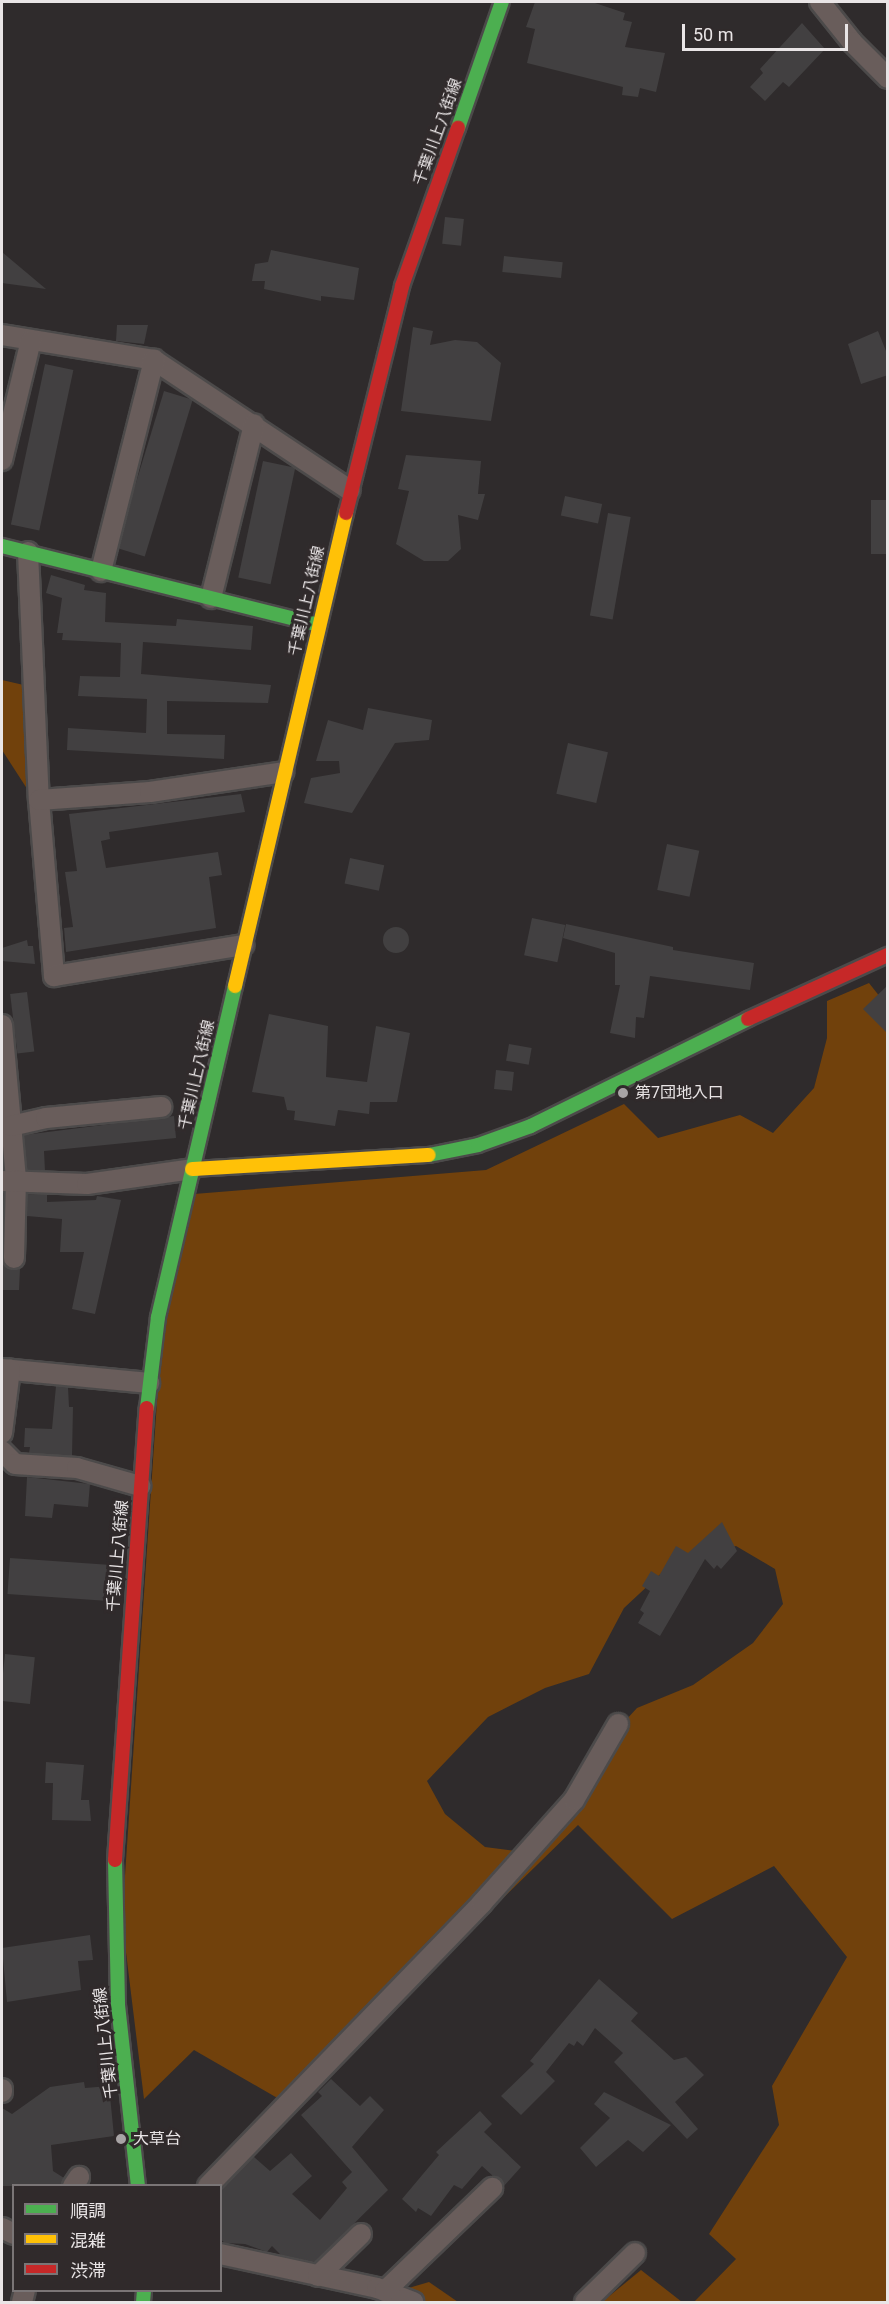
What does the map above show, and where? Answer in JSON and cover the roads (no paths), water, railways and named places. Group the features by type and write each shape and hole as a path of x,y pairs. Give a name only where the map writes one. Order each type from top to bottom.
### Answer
{"main road":[{"name":"千葉川上八街線","path":"138,2184 118,2005 114,1860 140,1486 149,1383 158,1317 318,625 402,286 502,2"},
{"path":"2,546 318,625"},
{"path":"192,1169 412,1159 478,1144 531,1126 674,1052 888,956"}],"street":[{"path":"820,2 852,42 888,78"},
{"path":"2,335 154,360 254,424 350,490"},
{"path":"2,460 31,340"},
{"path":"101,571 154,360"},
{"path":"211,598 254,424"},
{"path":"28,552 39,800 54,976 243,945"},
{"path":"39,800 150,792 284,772"},
{"path":"2,1025 4,1068 11,1126 7,1230 14,1258"},
{"path":"11,1126 46,1118 161,1107"},
{"path":"9,1180 87,1184 192,1169"},
{"path":"2,1433 6,1369 149,1383"},
{"path":"2,1451 15,1464 77,1468 140,1486"},
{"path":"210,2184 482,1903 574,1800 618,1724"},
{"path":"385,2291 492,2188"},
{"path":"318,2276 361,2234"},
{"path":"585,2302 635,2253"},
{"path":"222,2254 385,2291 413,2302"}],"place":[{"name":"第7団地入口","path":"623,1093"},
{"name":"大草台","path":"121,2139"}]}
